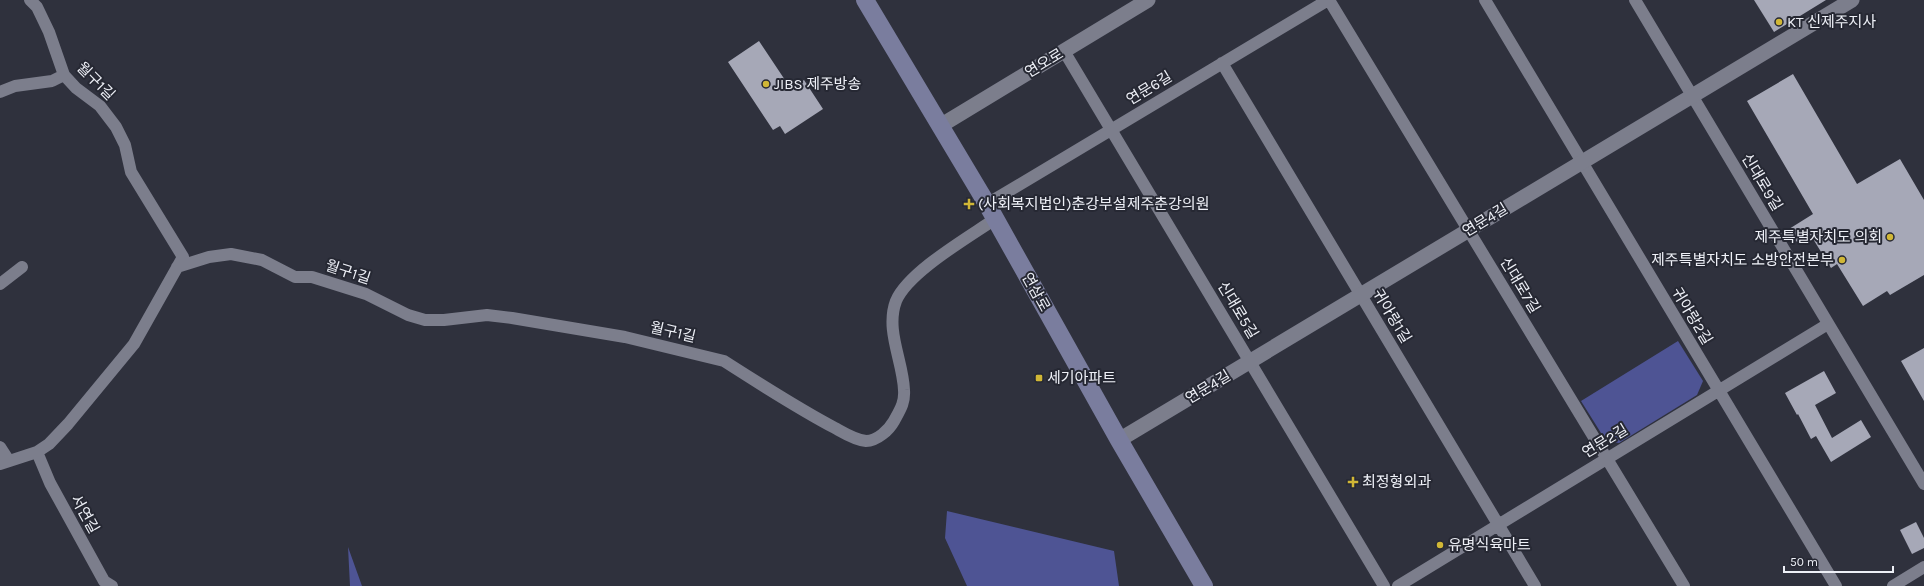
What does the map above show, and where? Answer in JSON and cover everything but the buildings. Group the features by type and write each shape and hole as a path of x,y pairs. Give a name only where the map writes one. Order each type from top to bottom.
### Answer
{"main road":[{"name":"연삼로","path":"865,0 991,212 1119,440 1204,586"}],"street":[{"name":"월구1길","path":"4,463 37,452 48,444 68,424 134,344 183,257 131,172 125,145 116,127 100,106 76,88 64,75 50,32 37,7 30,0"},
{"name":"연오로","path":"940,126 1148,0"},
{"name":"연문6길","path":"991,212 1111,129 1328,0"},
{"name":"신대로7길","path":"1328,0 1684,586"},
{"name":"귀아랑2길","path":"1485,0 1836,586"},
{"name":"신대로9길","path":"1635,0 1924,484"},
{"name":"연문4길","path":"1119,440 1852,0"},
{"name":"신대로5길","path":"1064,51 1384,586"},
{"name":"귀아랑1길","path":"1222,63 1535,586"},
{"path":"0,92 16,86 52,82 64,75"},
{"name":"월구1길","path":"177,267 209,257 231,254 262,260 295,277 312,277 366,294 408,315 425,320 444,320 486,315 512,318 625,337 707,356 724,361 819,419 855,438 867,441 880,436 891,427 904,403 904,389 894,340 892,315 896,300 910,282 991,212"},
{"path":"0,284 22,267"},
{"name":"연문2길","path":"1398,586 1828,324"},
{"path":"0,447 4,463"},
{"name":"서연길","path":"37,452 50,483 104,581 112,586"},
{"path":"1893,586 1924,567"}],"shaded area":[{"path":"1678,341 1703,381 1697,395 1619,443 1606,441 1581,401"},
{"path":"947,511 1114,551 1119,586 967,586 945,538"},
{"path":"348,547 362,586 350,586"}],"place":[{"name":"KT 신제주지사","path":"1779,22"},
{"name":"JIBS 제주방송","path":"766,84"},
{"name":"(사회복지법인)춘강부설제주춘강의원","path":"969,204"},
{"name":"제주특별자치도 의회","path":"1890,237"},
{"name":"제주특별자치도 소방안전본부","path":"1842,260"},
{"name":"세기아파트","path":"1039,378"},
{"name":"최정형외과","path":"1353,482"},
{"name":"유명식육마트","path":"1440,545"}]}
